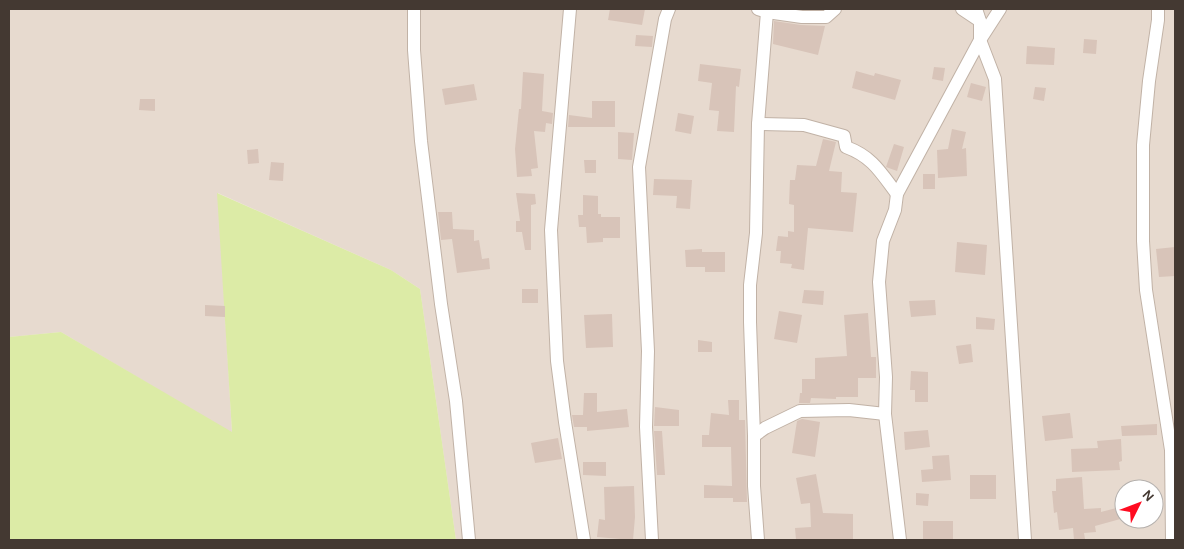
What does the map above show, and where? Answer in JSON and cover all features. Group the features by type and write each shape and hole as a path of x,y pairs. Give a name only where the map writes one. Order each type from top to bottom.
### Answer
{"street":[{"path":"414,9 414,50 421,141 441,304 456,401 469,540"},
{"path":"564,9 570,9 551,230 557,361 564,422 584,540"},
{"path":"652,540 646,426 648,351 639,167 664,19 669,9"},
{"path":"758,540 754,486 750,285 756,233 762,10 802,17 826,17 835,9"},
{"path":"962,9 980,21"},
{"path":"976,9 980,21 980,40 995,79 1025,540"},
{"path":"900,540 885,414 886,377 879,282 883,241 895,210 897,194 980,40 1000,9"},
{"path":"1158,9 1143,145 1143,241 1146,290 1172,435 1172,540"},
{"path":"758,124 804,125 844,136 846,147 871,160 897,194"},
{"path":"754,436 764,428 800,411 848,410 885,414"}],"shaded area":[{"path":"9,9 1175,9 1175,540 456,540 420,289 391,270 218,193 232,433 61,332 9,337"}],"green space":[{"path":"217,193 391,270 420,289 456,540 9,540 9,337 61,332 232,432"}],"building":[{"path":"610,9 645,9 642,25 608,20"},
{"path":"774,21 825,26 818,55 773,44"},
{"path":"636,35 653,36 652,47 635,46"},
{"path":"1084,39 1097,40 1096,54 1083,53"},
{"path":"1027,46 1055,48 1054,65 1026,64"},
{"path":"700,64 741,69 739,87 736,86 734,132 717,131 719,111 709,110 712,83 698,81"},
{"path":"934,67 945,68 943,81 932,79"},
{"path":"856,71 874,76 875,73 901,80 895,100 852,88"},
{"path":"523,72 544,74 542,111 553,113 552,124 546,123 545,132 534,131 538,168 531,169 532,176 517,177 515,149 519,109 521,109"},
{"path":"971,83 986,87 982,101 967,97"},
{"path":"474,84 477,100 445,105 442,89"},
{"path":"1035,87 1046,88 1044,101 1033,99"},
{"path":"140,99 155,99 155,111 139,110"},
{"path":"592,101 615,101 615,127 568,127 569,115 592,118"},
{"path":"678,113 694,116 691,134 675,131"},
{"path":"952,129 966,132 962,149 966,148 967,176 938,178 937,150 948,149"},
{"path":"618,132 634,133 632,160 618,159"},
{"path":"823,139 836,142 829,171 842,172 841,192 857,193 853,232 808,228 804,270 791,268 792,264 780,263 781,251 776,251 778,236 788,237 788,231 794,232 794,205 789,204 790,180 795,180 797,165 816,166"},
{"path":"894,144 904,147 897,171 886,167"},
{"path":"258,149 259,163 248,164 247,150"},
{"path":"584,160 596,160 596,173 585,173"},
{"path":"271,162 284,163 283,181 269,180"},
{"path":"923,174 935,174 935,189 923,189"},
{"path":"654,179 692,180 690,209 676,208 677,196 653,195"},
{"path":"516,193 535,194 536,204 531,205 531,250 525,250 522,232 516,232 516,221 520,221"},
{"path":"583,195 598,196 598,214 601,214 601,217 620,217 620,238 603,238 603,242 587,243 586,227 579,227 578,215 583,215"},
{"path":"438,212 452,212 453,229 474,230 474,241 479,240 482,259 489,258 490,269 457,273 452,239 441,240"},
{"path":"957,242 987,245 985,275 955,272"},
{"path":"1175,247 1175,276 1159,277 1156,249"},
{"path":"702,249 702,252 725,252 725,272 705,272 705,267 686,267 685,250"},
{"path":"522,289 538,289 538,303 522,303"},
{"path":"804,290 824,291 823,305 802,303"},
{"path":"935,300 936,315 911,317 909,301"},
{"path":"205,305 225,306 225,317 205,316"},
{"path":"779,311 802,315 797,343 774,339"},
{"path":"868,313 871,357 876,357 876,378 858,378 858,397 836,397 836,399 811,398 810,403 799,403 800,393 802,393 802,379 815,379 815,358 847,356 844,315"},
{"path":"612,314 613,347 586,348 584,315"},
{"path":"976,317 995,319 994,330 976,329"},
{"path":"698,340 712,342 712,352 698,352"},
{"path":"971,344 973,362 959,364 956,346"},
{"path":"911,371 928,372 928,402 915,402 915,390 910,390"},
{"path":"584,393 597,393 597,412 627,409 629,427 587,431 587,427 574,427 572,415 583,415"},
{"path":"728,400 739,400 739,420 745,420 747,502 733,502 733,498 704,498 704,485 732,486 731,447 702,447 702,435 709,435 711,413 729,415"},
{"path":"655,407 679,410 679,426 654,426"},
{"path":"1070,413 1073,438 1045,441 1042,416"},
{"path":"802,419 820,422 815,457 792,453 797,421"},
{"path":"1157,424 1157,435 1122,436 1121,426"},
{"path":"928,430 930,447 905,450 904,432"},
{"path":"654,431 662,431 665,475 657,475"},
{"path":"558,438 562,459 535,463 531,443"},
{"path":"1121,439 1122,461 1119,462 1120,470 1072,472 1071,449 1098,448 1097,441"},
{"path":"949,455 951,480 922,482 921,470 933,469 932,456"},
{"path":"583,462 606,462 606,476 583,475"},
{"path":"816,474 823,513 853,514 853,540 796,540 795,528 811,527 810,503 801,504 796,478"},
{"path":"970,475 996,475 996,499 970,499"},
{"path":"1082,477 1084,509 1101,508 1101,512 1114,509 1114,521 1095,526 1096,532 1084,533 1085,539 1074,540 1073,528 1059,530 1057,512 1054,513 1052,491 1056,491 1056,479"},
{"path":"634,486 635,517 633,540 597,537 599,519 605,520 604,487"},
{"path":"916,493 929,494 928,506 916,505"},
{"path":"923,521 953,521 953,540 923,540"}]}
